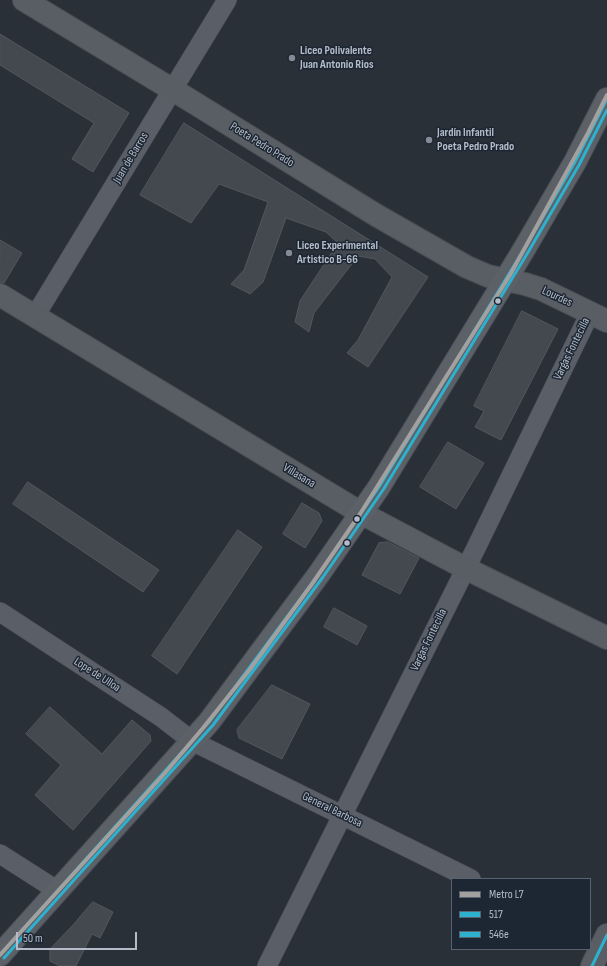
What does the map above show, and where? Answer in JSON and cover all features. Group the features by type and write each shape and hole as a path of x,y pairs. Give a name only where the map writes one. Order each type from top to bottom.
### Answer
{"main road":[{"path":"0,955 192,741 228,698 319,574 361,514 438,393 550,207 607,99"}],"street":[{"name":"Poeta Pedro Prado","path":"24,0 376,215 459,262 488,276 505,280"},
{"name":"Juan de Barros","path":"35,316 227,0"},
{"name":"Lourdes","path":"505,280 541,289 598,317"},
{"name":"Villasana","path":"0,295 361,514 607,638"},
{"name":"Vargas Fontecilla","path":"267,966 466,568 598,317"},
{"name":"Lope de Ulloa","path":"0,612 161,717 192,741"},
{"name":"General Barbosa","path":"192,741 469,878"},
{"path":"0,854 58,891"},
{"path":"592,966 602,941"},
{"path":"0,964 4,966"}],"building":[{"path":"0,34 129,113 93,172 72,159 94,123 0,65"},
{"path":"184,123 428,277 368,367 347,353 358,340 392,277 375,259 358,256 314,313 309,332 295,322 300,301 338,243 326,232 286,218 263,282 250,294 231,284 244,270 268,202 219,184 191,223 140,195"},
{"path":"0,240 22,253 4,283 0,283"},
{"path":"522,311 558,329 501,440 475,427 484,411 474,406"},
{"path":"448,442 484,463 456,509 420,487"},
{"path":"28,482 159,570 143,592 13,504"},
{"path":"302,503 319,513 322,521 305,548 283,534"},
{"path":"238,530 262,547 177,674 152,656"},
{"path":"388,542 419,558 400,594 362,575 379,543"},
{"path":"334,608 367,626 357,645 324,627"},
{"path":"272,685 310,704 282,759 239,738 237,730"},
{"path":"50,707 102,754 132,720 150,735 151,741 73,830 35,795 61,765 26,734"},
{"path":"93,902 113,912 100,938 92,934 76,966 60,966 50,961 50,949"}],"metro line":[{"name":"L7","path":"0,955 165,773 203,728 251,668 312,584 360,514 510,275 588,133 607,95"}],"transit line":[{"name":"517","path":"0,955 209,722 319,574 379,487 523,251 575,162 607,99"},
{"name":"546e","path":"4,958 213,725 323,577 383,490 527,254 579,165 607,110"},
{"name":"517","path":"592,966 607,935"}],"place":[{"name":"Liceo Polivalente Juan Antonio Rios","path":"292,58"},
{"name":"Jardín Infantil Poeta Pedro Prado","path":"429,140"},
{"name":"Liceo Experimental Artistico B-66","path":"289,253"}]}
